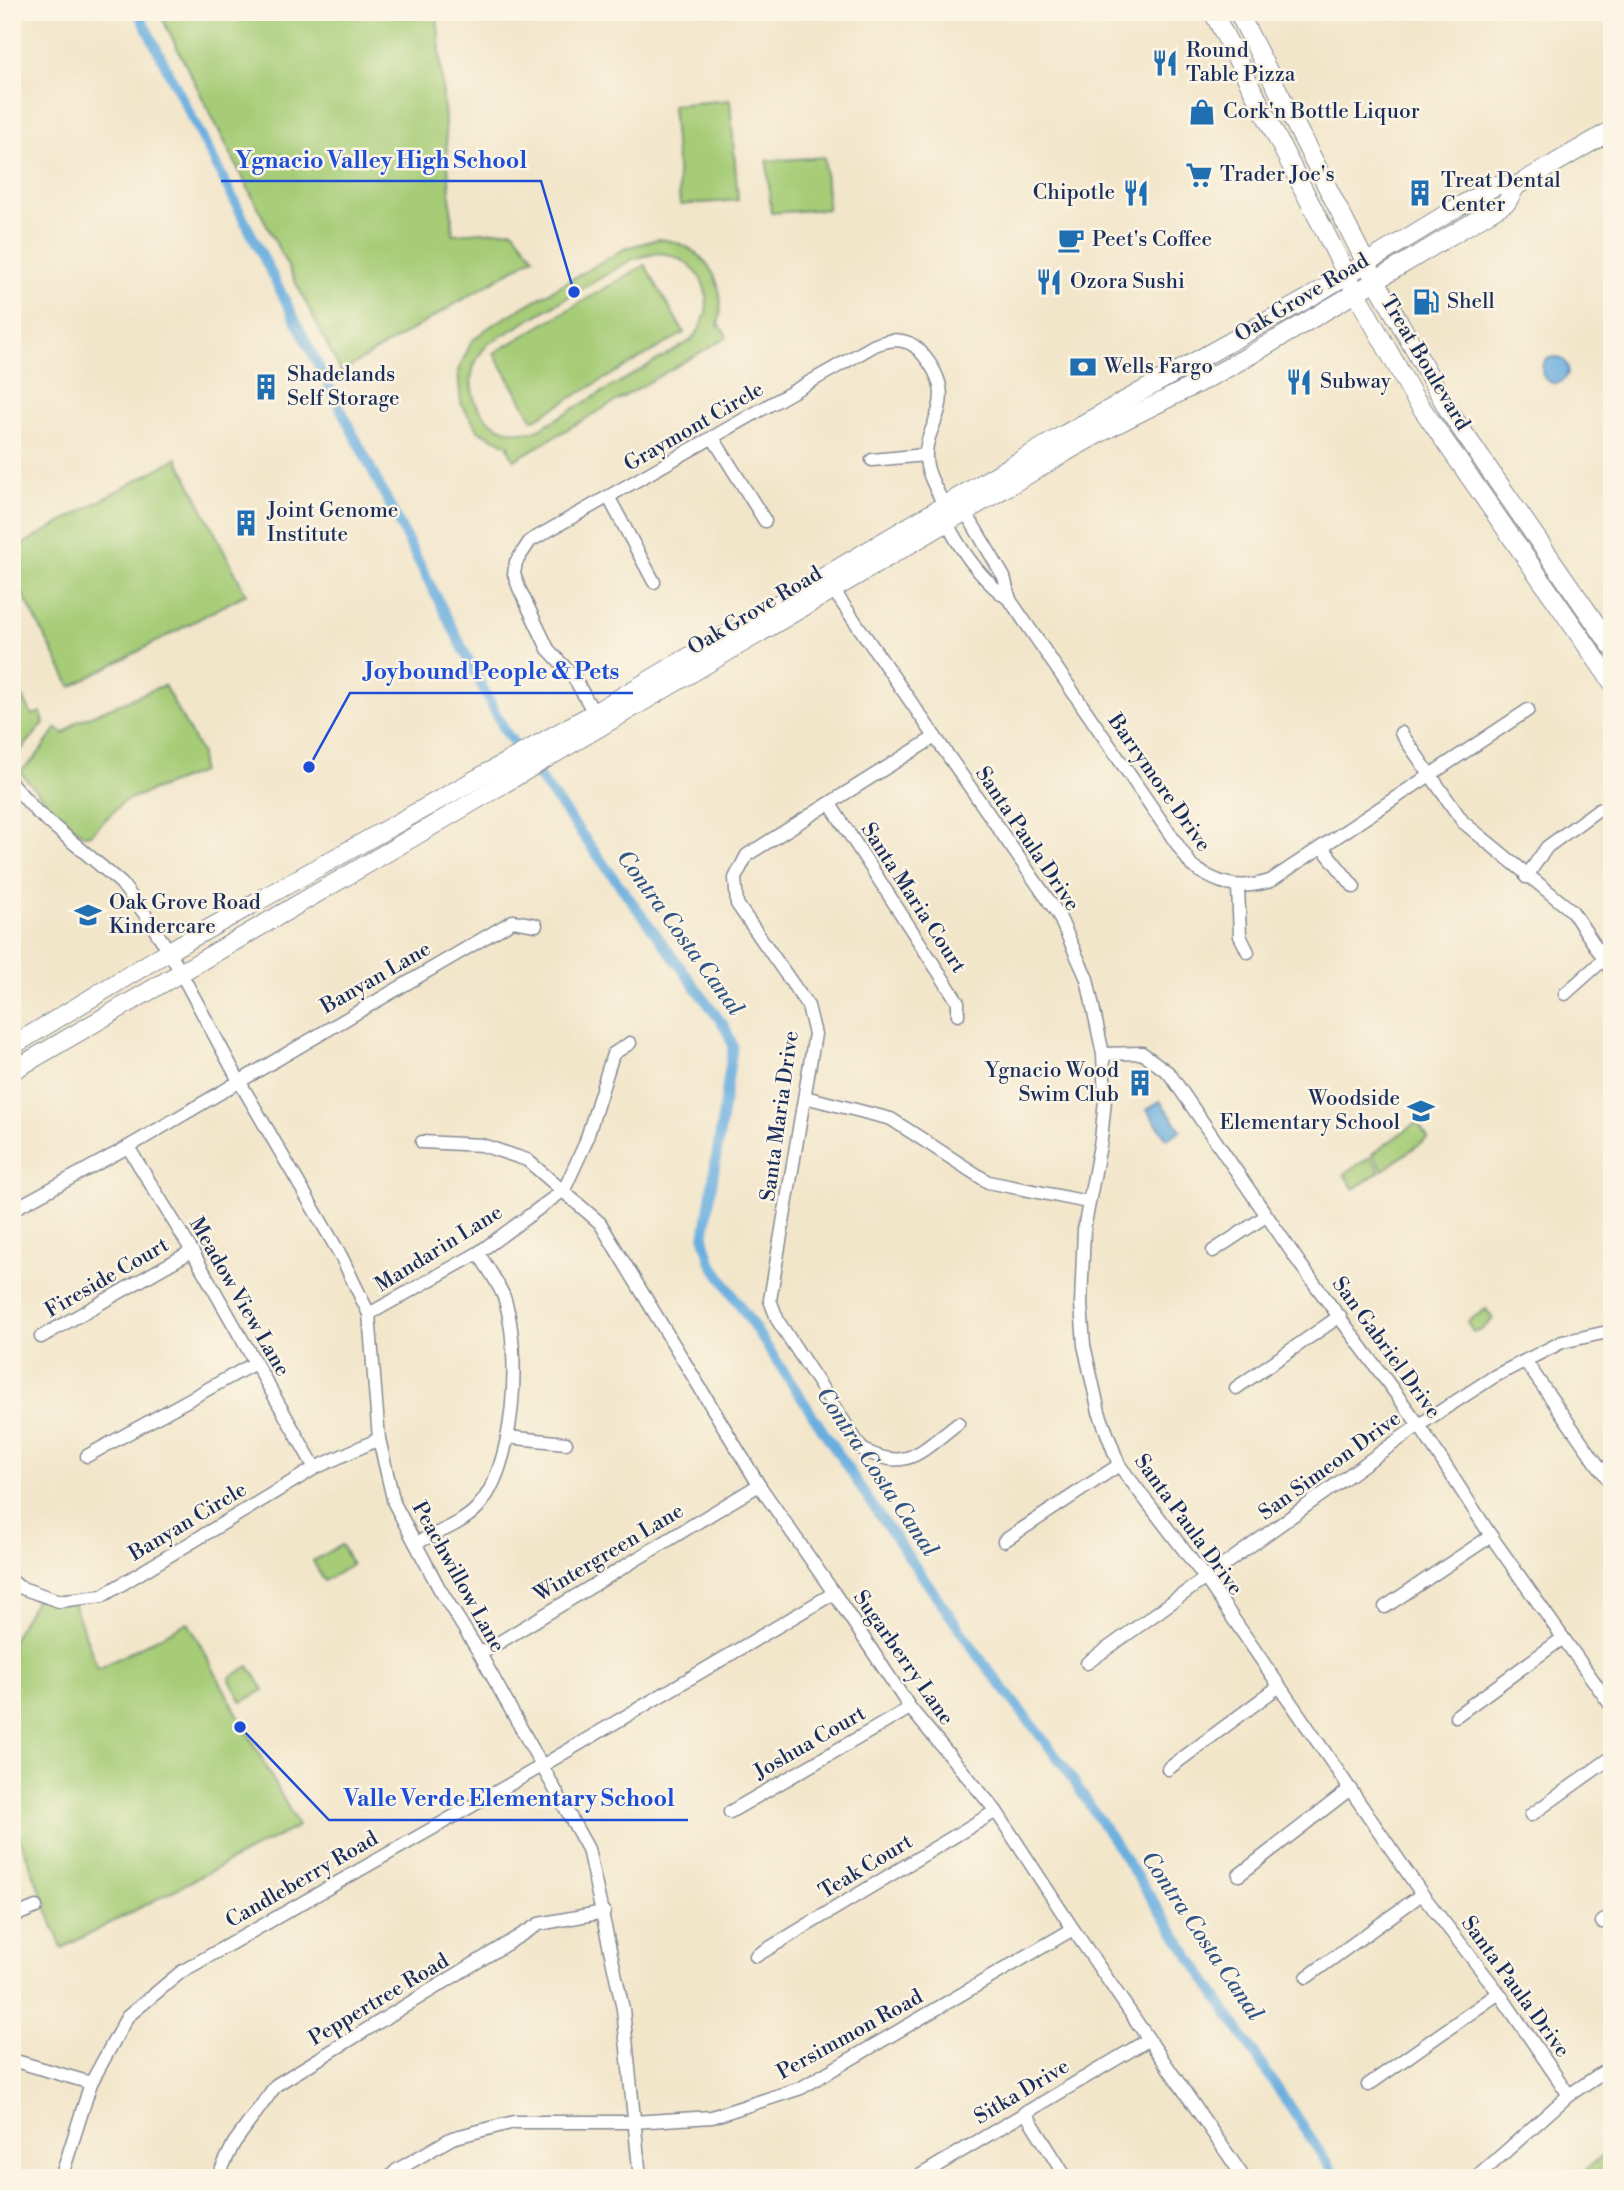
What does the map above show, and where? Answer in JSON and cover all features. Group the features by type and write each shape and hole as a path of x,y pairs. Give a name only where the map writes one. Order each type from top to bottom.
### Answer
{"main road":[{"name":"Treat Boulevard","path":"1213,12 1346,274 1414,397 1612,682"},
{"name":"Treat Boulevard","path":"1238,12 1365,261 1450,414 1612,647"},
{"name":"Oak Grove Road","path":"946,516 966,513 1065,452 1242,360 1507,202 1516,186 1612,130"},
{"name":"Oak Grove Road","path":"12,1071 544,763 598,720 946,516 1065,434 1497,185 1516,186"},
{"name":"Oak Grove Road","path":"12,1046 169,951 498,768 530,747 598,720"},
{"path":"455,813 459,798 497,776 498,768"}],"street":[{"name":"Graymont Circle","path":"598,720 573,676 548,649 514,574 521,550 530,541 875,345 896,339 918,348 937,380 940,411 925,455"},
{"path":"713,438 765,521"},
{"path":"872,460 925,455 927,469 946,516"},
{"path":"609,498 654,582"},
{"name":"Barrymore Drive","path":"966,513 1004,577 1010,600 1192,866 1212,881 1238,887"},
{"name":"Barrymore Drive","path":"946,516 987,585 1010,600"},
{"name":"Santa Paula Drive","path":"829,585 1058,914 1087,979 1103,1054 1104,1118 1088,1202 1080,1265 1084,1345 1099,1412 1119,1465 1206,1579 1422,1894 1499,1993 1569,2095"},
{"path":"1248,952 1240,936 1238,887 1253,887 1270,881 1528,709"},
{"path":"1401,733 1427,775 1463,822 1526,877 1572,911 1607,955 1612,971"},
{"name":"Santa Maria Drive","path":"935,737 747,855 735,878 737,904 808,1006 815,1034 770,1300 778,1321 862,1449 878,1458 901,1461 916,1455 958,1423"},
{"name":"Peachwillow Lane","path":"12,784 37,812 121,883 169,951 238,1079 341,1256 369,1314 379,1438 394,1503 439,1588 480,1654 540,1767 588,1849 604,1912 623,2009 640,2178"},
{"name":"Santa Maria Court","path":"830,804 958,1002 958,1015"},
{"path":"1526,877 1547,847 1599,809"},
{"path":"1322,847 1354,887"},
{"name":"Banyan Lane","path":"238,1079 513,921 536,925"},
{"path":"1565,994 1607,955"},
{"name":"Mandarin Lane","path":"369,1314 478,1252 564,1190 585,1144 613,1054 629,1043"},
{"name":"San Gabriel Drive","path":"1103,1054 1142,1053 1169,1073 1266,1216 1419,1425 1491,1536 1612,1707"},
{"path":"12,1210 128,1147 238,1079"},
{"path":"805,1097 891,1119 988,1182 1088,1202"},
{"name":"Sugarberry Lane","path":"422,1142 482,1145 527,1160 600,1223 759,1485 834,1592 909,1708 996,1811 1148,2040 1244,2178"},
{"name":"Meadow View Lane","path":"128,1147 315,1468"},
{"path":"1213,1251 1266,1216"},
{"name":"Fireside Court","path":"41,1338 191,1251"},
{"path":"416,1543 465,1518 478,1507 498,1475 507,1437 514,1359 512,1328 504,1297 478,1252"},
{"path":"1236,1388 1340,1316"},
{"name":"San Simeon Drive","path":"1087,1663 1419,1425 1495,1376 1562,1342 1612,1331"},
{"path":"1525,1361 1612,1485"},
{"path":"87,1456 255,1363"},
{"path":"507,1437 566,1443"},
{"name":"Banyan Circle","path":"12,1581 19,1587 59,1601 102,1596 315,1468 379,1438"},
{"path":"1004,1541 1119,1465"},
{"name":"Wintergreen Lane","path":"480,1654 759,1485"},
{"path":"1385,1607 1491,1536"},
{"name":"Candleberry Road","path":"61,2178 91,2083 127,2017 181,1972 540,1767 834,1592"},
{"path":"1456,1716 1563,1638"},
{"path":"1168,1769 1278,1686"},
{"name":"Joshua Court","path":"730,1812 909,1708"},
{"path":"1531,1815 1612,1757"},
{"path":"1238,1875 1350,1789"},
{"name":"Teak Court","path":"757,1956 996,1811"},
{"path":"1307,1977 1422,1894"},
{"path":"12,1917 36,1907"},
{"name":"Peppertree Road","path":"218,2178 234,2143 276,2085 539,1924 604,1912"},
{"name":"Persimmon Road","path":"396,2175 452,2138 514,2122 633,2122 712,2117 801,2088 1073,1929"},
{"path":"1368,2085 1499,1993"},
{"name":"Sitka Drive","path":"916,2178 1148,2040"},
{"path":"12,2060 91,2083"},
{"path":"1476,2178 1569,2095 1612,2066"},
{"path":"1025,2112 1065,2176"}],"green space":[{"path":"159,12 437,12 453,234 513,230 534,257 341,372"},
{"path":"730,100 738,200 680,205 672,105"},
{"path":"824,157 828,209 771,213 767,161"},
{"path":"658,239 688,248 700,257 716,280 720,294 718,326 720,325 727,337 514,460 508,448 510,446 479,431 461,404 458,371 472,341 489,327 626,248","holes":["658,253 674,257 697,274 704,286 707,300 706,314 690,341 537,430 518,432 501,428 488,419 478,407 472,392 472,376 477,359 488,344 633,259"]},
{"path":"645,265 684,333 533,420 494,353"},
{"path":"177,458 246,594 71,687 12,573 12,550"},
{"path":"12,676 32,715 41,712 44,723 13,760"},
{"path":"164,685 201,753 201,772 124,801 91,834 84,835 58,815 20,772 35,758 57,728 64,734 76,722"},
{"path":"1417,1122 1428,1138 1383,1170 1372,1154"},
{"path":"1370,1157 1380,1171 1354,1189 1344,1174"},
{"path":"1486,1309 1493,1319 1480,1331 1473,1332 1467,1322"},
{"path":"341,1545 352,1565 324,1581 313,1561"},
{"path":"39,1594 72,1600 98,1669 188,1622 298,1826 62,1948 12,1817 12,1640"},
{"path":"249,1666 264,1690 242,1702 229,1678"},
{"path":"1612,2147 1612,2178 1576,2178"}],"water":[{"path":"1555,357 1564,361 1568,370 1564,379 1555,383 1546,379 1542,370 1546,361"},
{"path":"1160,1101 1181,1130 1167,1139 1147,1110"}],"waterway":[{"name":"Contra Costa Canal","path":"138,12 505,731 725,1027 733,1046 704,1238 711,1262 877,1512 982,1661 1063,1765 1337,2178"}],"place":[{"name":"Round Table Pizza","path":"1165,63"},
{"name":"Cork'n Bottle Liquor","path":"1202,112"},
{"name":"Trader Joe's","path":"1199,175"},
{"name":"Chipotle","path":"1136,193"},
{"name":"Treat Dental Center","path":"1420,193"},
{"name":"Peet's Coffee","path":"1071,240"},
{"name":"Ozora Sushi","path":"1049,282"},
{"name":"Ygnacio Valley High School","path":"574,292"},
{"name":"Shell","path":"1426,302"},
{"name":"Wells Fargo","path":"1083,367"},
{"name":"Subway","path":"1299,382"},
{"name":"Shadelands Self Storage","path":"266,387"},
{"name":"Joint Genome Institute","path":"246,523"},
{"name":"Joybound People & Pets","path":"309,767"},
{"name":"Oak Grove Road Kindercare","path":"88,915"},
{"name":"Ygnacio Wood Swim Club","path":"1140,1083"},
{"name":"Woodside Elementary School","path":"1421,1111"},
{"name":"Valle Verde Elementary School","path":"240,1727"}]}
